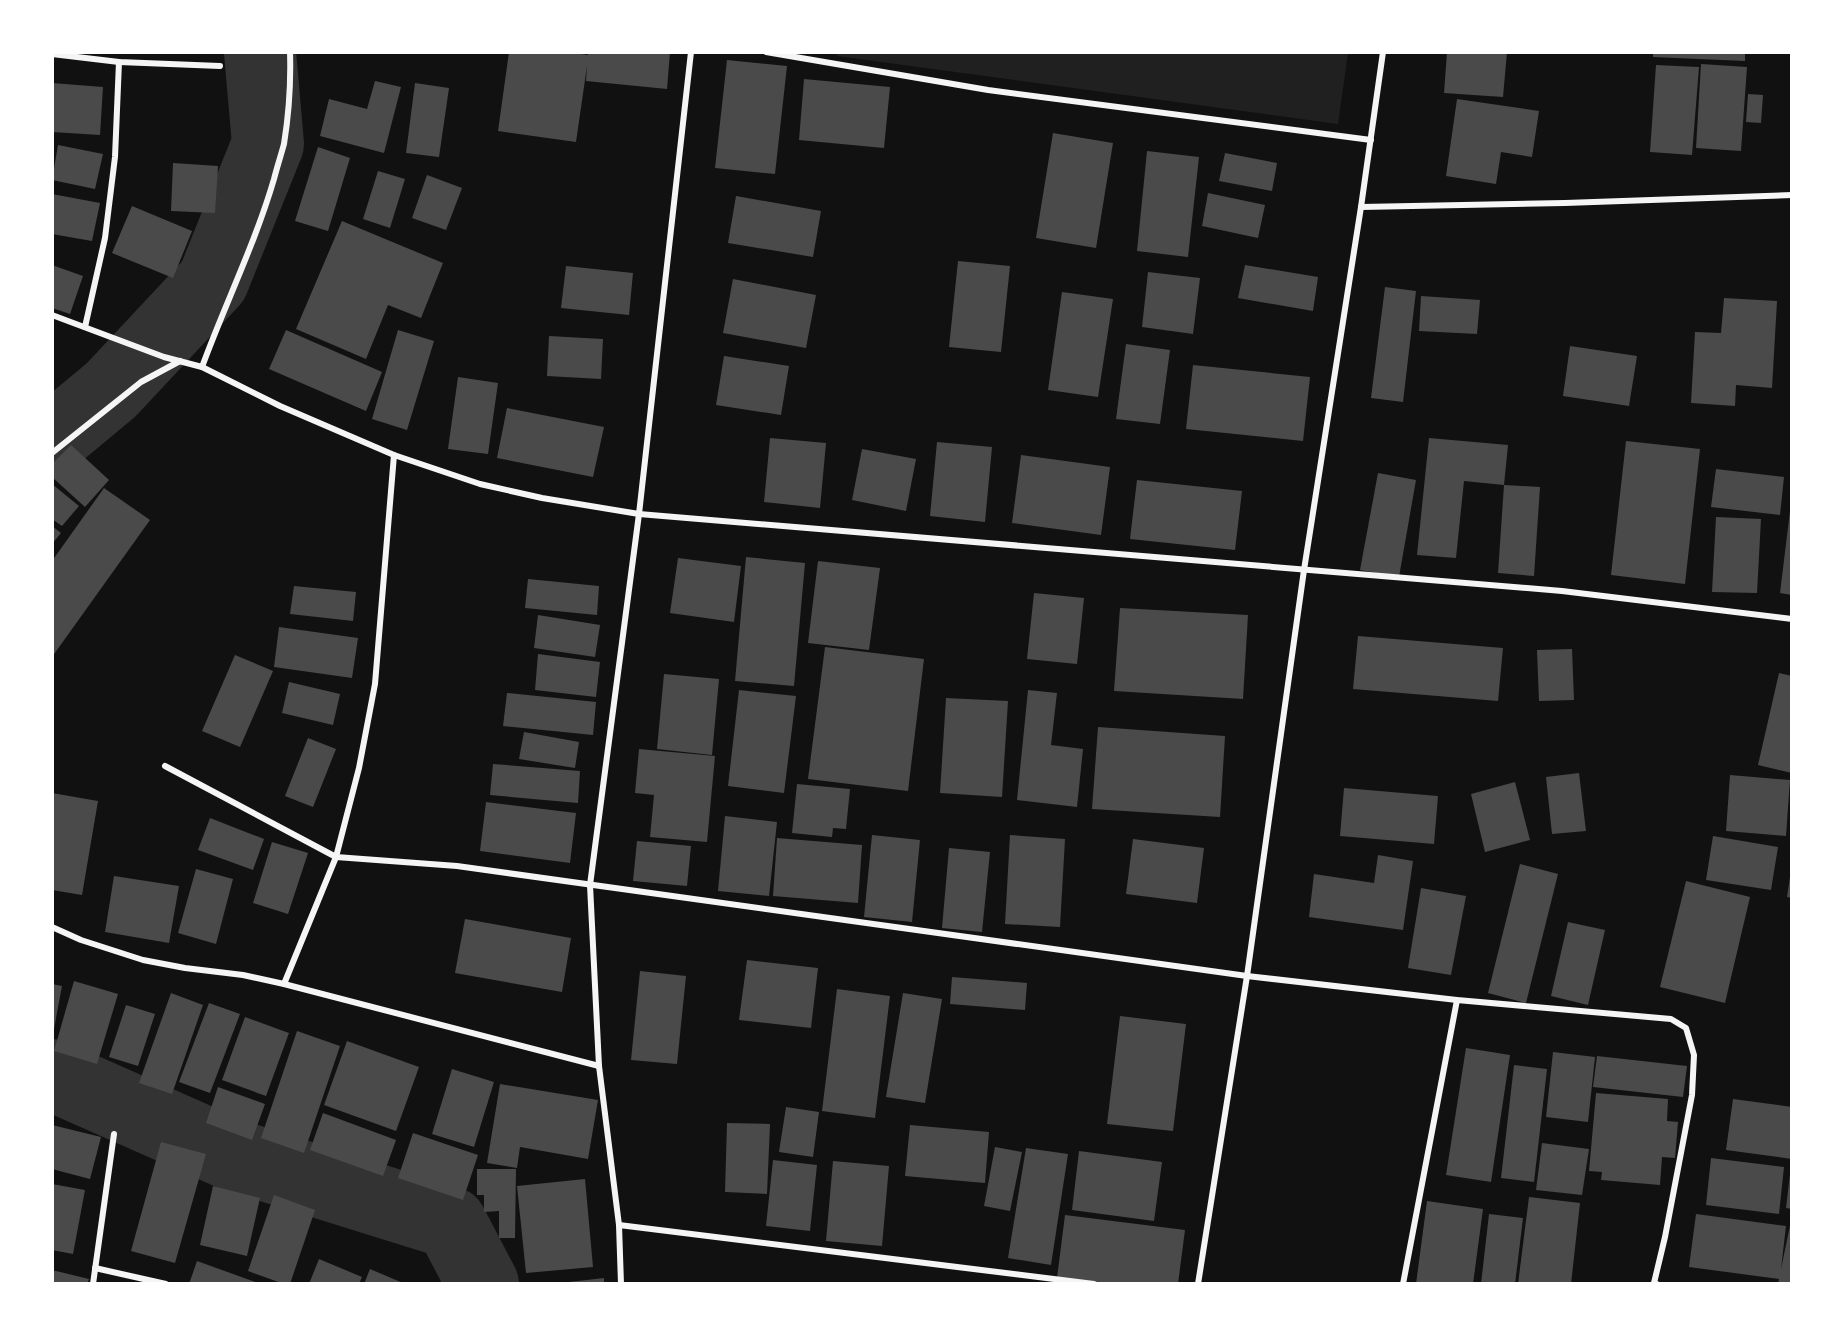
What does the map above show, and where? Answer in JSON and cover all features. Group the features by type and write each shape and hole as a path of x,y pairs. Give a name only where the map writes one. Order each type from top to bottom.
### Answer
{"street":[{"path":"202,367 248,254 277,167 283,145 291,85 290,52"},
{"path":"621,1284 619,1225 599,1066 590,885 639,514 691,52"},
{"path":"766,52 988,90 1371,140"},
{"path":"1198,1284 1247,976 1304,570 1383,52"},
{"path":"52,54 119,62 220,66"},
{"path":"86,327 105,238 115,157 119,62"},
{"path":"1361,207 1587,203 1791,195"},
{"path":"52,315 164,357 202,367 280,406 394,455 480,484 542,498 639,514 1562,591 1791,619"},
{"path":"52,453 141,382 180,361"},
{"path":"284,984 336,857 359,768 375,684 394,455"},
{"path":"165,766 336,857 457,866 1247,976 1457,1000 1671,1019 1686,1028 1694,1054 1692,1095 1655,1283"},
{"path":"52,927 81,940 142,960 243,975 284,984 599,1066"},
{"path":"1402,1284 1457,1000"},
{"path":"93,1284 114,1134"},
{"path":"619,1225 1094,1284"},
{"path":"95,1268 166,1284"}],"shaded area":[{"path":"837,53 1348,53 1338,124 837,56"}],"building":[{"path":"509,52 568,52 588,55 588,52 670,52 667,89 586,81 587,66 576,142 498,131"},
{"path":"1447,52 1507,52 1503,97 1444,93"},
{"path":"1653,52 1745,52 1745,61 1653,57"},
{"path":"727,60 787,66 775,174 715,168"},
{"path":"1701,64 1747,67 1741,151 1696,148"},
{"path":"1656,65 1699,67 1692,155 1650,152"},
{"path":"804,79 890,87 884,148 799,140"},
{"path":"375,81 401,87 384,153 320,136 329,99 367,109"},
{"path":"52,83 103,87 100,135 52,132"},
{"path":"415,83 449,88 439,157 406,153"},
{"path":"1748,94 1763,95 1761,123 1746,122"},
{"path":"1457,99 1539,111 1532,157 1501,152 1496,184 1446,176"},
{"path":"1053,133 1113,143 1096,248 1036,238"},
{"path":"58,145 103,154 95,189 52,180"},
{"path":"318,147 350,158 328,231 295,221"},
{"path":"1147,151 1199,157 1188,257 1137,251"},
{"path":"1225,153 1277,163 1272,191 1219,181"},
{"path":"173,163 218,166 215,213 171,211"},
{"path":"378,171 405,179 390,228 363,219"},
{"path":"427,175 462,188 446,230 412,218"},
{"path":"1208,193 1265,205 1258,238 1202,226"},
{"path":"52,194 100,203 92,241 52,234"},
{"path":"736,196 821,211 813,257 728,243"},
{"path":"132,206 192,231 173,278 112,253"},
{"path":"342,221 443,263 421,318 388,305 366,359 296,329"},
{"path":"958,261 1010,266 1001,352 949,347"},
{"path":"52,265 83,276 70,314 52,308"},
{"path":"1245,265 1318,277 1313,311 1238,298"},
{"path":"566,266 633,273 629,315 561,308"},
{"path":"1148,272 1200,278 1193,334 1142,327"},
{"path":"733,279 816,295 806,348 723,333"},
{"path":"1385,287 1416,291 1403,402 1371,398"},
{"path":"1062,292 1113,299 1098,397 1048,390"},
{"path":"1421,296 1480,300 1477,334 1419,331"},
{"path":"1724,298 1777,301 1772,388 1736,385 1735,406 1691,403 1695,332 1721,333"},
{"path":"286,330 382,372 366,411 269,369"},
{"path":"398,330 434,341 407,430 372,419"},
{"path":"549,336 603,339 601,379 547,376"},
{"path":"1126,344 1170,350 1160,424 1116,419"},
{"path":"1570,346 1637,356 1629,406 1563,396"},
{"path":"724,356 789,366 781,415 716,405"},
{"path":"1193,365 1310,377 1303,441 1186,429"},
{"path":"458,377 498,383 488,454 448,449"},
{"path":"507,408 604,427 593,477 497,458"},
{"path":"770,438 826,443 820,508 764,502"},
{"path":"1429,438 1508,445 1504,485 1464,481 1456,558 1417,555"},
{"path":"1626,441 1700,449 1685,584 1611,575"},
{"path":"937,442 992,447 985,522 930,516"},
{"path":"71,445 109,480 85,507 52,477 52,464"},
{"path":"862,449 916,459 906,511 852,500"},
{"path":"1021,455 1110,467 1101,535 1012,523"},
{"path":"1716,469 1784,477 1780,515 1711,507"},
{"path":"1378,473 1416,480 1399,577 1360,570"},
{"path":"1137,480 1242,491 1235,550 1130,539"},
{"path":"52,484 79,506 62,526 52,519"},
{"path":"1504,485 1540,487 1534,576 1498,573"},
{"path":"104,488 150,520 52,657 52,561"},
{"path":"1790,511 1792,511 1792,595 1780,593"},
{"path":"1716,517 1761,519 1757,593 1712,592"},
{"path":"52,526 61,533 52,544"},
{"path":"746,557 805,563 794,686 735,681"},
{"path":"678,558 741,566 734,622 670,613"},
{"path":"818,561 880,568 869,650 808,643"},
{"path":"528,579 599,586 597,615 525,608"},
{"path":"294,586 356,592 353,621 290,614"},
{"path":"1034,593 1084,598 1077,664 1027,659"},
{"path":"1120,608 1248,615 1243,699 1114,691"},
{"path":"538,615 600,625 595,657 534,648"},
{"path":"279,627 358,638 352,678 274,667"},
{"path":"1358,636 1503,648 1498,701 1353,689"},
{"path":"825,647 924,659 908,791 808,779"},
{"path":"1572,649 1574,700 1539,701 1537,650"},
{"path":"538,654 600,662 596,697 535,690"},
{"path":"235,655 273,671 240,747 202,731"},
{"path":"1779,673 1792,676 1792,773 1758,765"},
{"path":"664,674 719,679 712,755 657,749"},
{"path":"289,682 340,694 333,725 282,713"},
{"path":"739,690 796,696 784,793 728,786"},
{"path":"1028,690 1057,693 1051,745 1083,749 1077,807 1017,800"},
{"path":"507,693 596,702 593,735 503,726"},
{"path":"946,698 1008,701 1002,797 940,793"},
{"path":"1098,727 1225,736 1220,817 1092,809"},
{"path":"524,732 579,742 575,768 519,759"},
{"path":"308,738 336,749 313,807 285,796"},
{"path":"639,749 715,756 707,842 650,837 654,795 635,793"},
{"path":"493,764 580,771 578,803 490,795"},
{"path":"1579,773 1586,831 1552,834 1546,777"},
{"path":"1730,775 1790,780 1786,836 1726,831"},
{"path":"1515,782 1530,840 1485,852 1471,794"},
{"path":"797,784 850,789 846,829 833,828 832,837 792,833"},
{"path":"1344,788 1438,796 1434,844 1340,836"},
{"path":"52,793 98,801 82,895 52,890"},
{"path":"486,802 576,813 570,863 480,851"},
{"path":"725,816 777,822 769,896 718,891"},
{"path":"210,818 264,839 253,870 198,850"},
{"path":"872,835 920,840 912,922 864,917"},
{"path":"1010,835 1065,839 1060,927 1005,924"},
{"path":"1713,836 1778,847 1771,890 1706,880"},
{"path":"777,838 862,845 858,903 773,896"},
{"path":"1133,839 1204,848 1197,903 1126,894"},
{"path":"637,841 691,846 687,886 633,881"},
{"path":"272,842 308,853 288,914 253,903"},
{"path":"949,848 990,852 982,932 942,928"},
{"path":"1378,855 1413,861 1403,930 1309,917 1314,874 1374,883"},
{"path":"1520,864 1558,874 1526,1003 1488,993"},
{"path":"196,869 233,879 216,944 178,933"},
{"path":"114,876 179,886 169,943 105,932"},
{"path":"1790,877 1792,878 1792,898 1787,897"},
{"path":"1686,881 1750,897 1725,1003 1660,987"},
{"path":"1421,888 1466,896 1451,975 1408,968"},
{"path":"465,919 571,938 562,992 455,973"},
{"path":"1568,922 1605,930 1588,1005 1551,996"},
{"path":"747,960 818,968 811,1028 739,1020"},
{"path":"640,971 686,976 677,1064 631,1060"},
{"path":"952,977 1027,983 1025,1010 950,1004"},
{"path":"74,981 118,994 97,1064 54,1051"},
{"path":"52,984 62,986 54,1029 52,1029"},
{"path":"837,989 890,996 875,1118 822,1111"},
{"path":"171,993 203,1005 172,1094 139,1083"},
{"path":"903,993 942,999 925,1103 886,1097"},
{"path":"209,1003 240,1014 210,1093 179,1082"},
{"path":"126,1005 155,1014 138,1066 109,1057"},
{"path":"1120,1016 1186,1024 1173,1131 1107,1124"},
{"path":"245,1017 289,1033 266,1096 222,1080"},
{"path":"297,1031 340,1046 304,1153 261,1138"},
{"path":"347,1041 419,1067 396,1131 324,1105"},
{"path":"1466,1048 1510,1055 1491,1182 1446,1175"},
{"path":"1553,1052 1595,1057 1588,1122 1546,1117"},
{"path":"1597,1056 1687,1066 1683,1097 1593,1087"},
{"path":"1514,1065 1547,1069 1534,1182 1501,1178"},
{"path":"452,1069 494,1082 474,1147 432,1134"},
{"path":"500,1084 598,1100 588,1159 520,1147 517,1168 487,1163"},
{"path":"218,1087 265,1104 252,1140 206,1123"},
{"path":"1596,1093 1668,1099 1667,1121 1678,1122 1675,1158 1662,1157 1660,1185 1601,1180 1602,1172 1589,1171"},
{"path":"1733,1099 1792,1107 1792,1159 1726,1150"},
{"path":"786,1107 819,1112 813,1157 779,1152"},
{"path":"323,1113 396,1140 383,1176 310,1150"},
{"path":"727,1123 770,1124 767,1194 725,1192"},
{"path":"52,1125 101,1137 90,1179 52,1169"},
{"path":"910,1125 989,1132 985,1183 905,1176"},
{"path":"413,1133 478,1155 463,1200 398,1178"},
{"path":"161,1142 206,1154 175,1263 131,1251"},
{"path":"1542,1143 1589,1149 1582,1195 1536,1190"},
{"path":"995,1147 1022,1152 1010,1211 984,1206"},
{"path":"1026,1148 1068,1154 1051,1265 1008,1258"},
{"path":"1079,1151 1162,1162 1154,1221 1072,1210"},
{"path":"1711,1158 1784,1167 1779,1214 1706,1205"},
{"path":"773,1160 817,1165 810,1231 766,1226"},
{"path":"833,1161 889,1166 882,1246 826,1241"},
{"path":"477,1169 516,1169 515,1238 499,1238 499,1211 484,1212 484,1195 477,1195"},
{"path":"1790,1174 1792,1174 1792,1209 1786,1208"},
{"path":"585,1179 593,1267 526,1273 517,1186"},
{"path":"52,1184 85,1190 73,1254 52,1250"},
{"path":"213,1186 260,1198 247,1256 200,1245"},
{"path":"274,1195 315,1210 290,1284 248,1271"},
{"path":"1529,1197 1580,1203 1571,1284 1518,1284"},
{"path":"1427,1201 1483,1209 1473,1284 1416,1284"},
{"path":"1489,1214 1523,1218 1515,1284 1481,1284"},
{"path":"1696,1214 1786,1226 1781,1269 1792,1216 1792,1284 1778,1284 1779,1279 1689,1267"},
{"path":"1065,1215 1185,1230 1178,1284 1097,1284 1057,1278"},
{"path":"319,1259 362,1277 359,1284 309,1284"},
{"path":"197,1261 258,1283 258,1284 189,1284"},
{"path":"370,1269 403,1283 403,1284 364,1284"},
{"path":"52,1270 89,1279 87,1284 52,1284"},
{"path":"604,1278 604,1284 569,1284 569,1282"}],"waterway":[{"path":"52,439 111,390 213,281 268,144 260,52"},
{"path":"52,1075 233,1155 451,1223 483,1284"}]}
